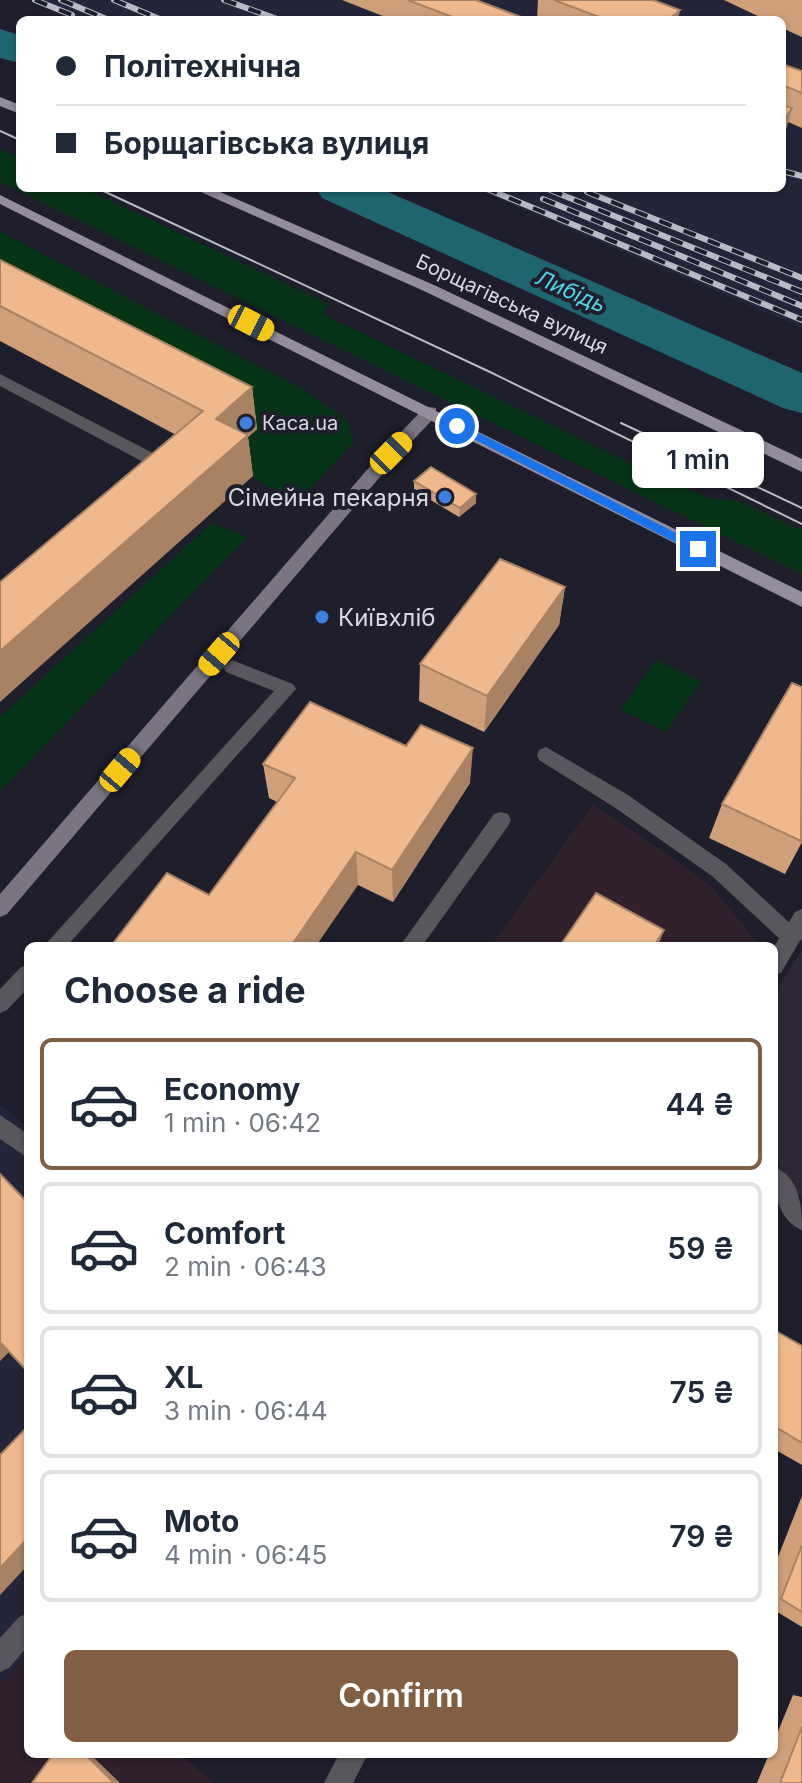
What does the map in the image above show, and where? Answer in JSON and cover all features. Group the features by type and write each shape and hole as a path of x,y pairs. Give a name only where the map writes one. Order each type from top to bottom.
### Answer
{"main road":[{"name":"Борщагівська вулиця","path":"208,192 429,288 802,466"},
{"path":"0,199 802,600"}],"street":[{"path":"0,379 154,468 182,475"},
{"path":"0,908 391,453 430,412"},
{"path":"58,942 287,689 232,667"},
{"path":"546,755 621,801 719,870 796,934"},
{"path":"413,942 501,820"},
{"path":"778,960 796,934 802,918"},
{"path":"0,1003 24,978"},
{"path":"0,1126 24,1144"},
{"path":"778,1184 802,1219"},
{"path":"0,1659 24,1631"},
{"path":"338,1783 352,1758"}],"shaded area":[{"path":"28,0 802,0 802,328 482,192 786,192 786,16 66,16"},
{"path":"593,804 710,884 757,942 494,942"},
{"path":"802,950 802,1199 778,1165 778,987"},
{"path":"0,1105 24,1124 24,1657 0,1685"},
{"path":"24,1657 24,1758 185,1758 213,1783 0,1783 0,1685"}],"green space":[{"path":"0,149 16,156 16,190 0,182"},
{"path":"20,192 91,192 329,304 322,314 626,461 708,498 742,502 802,531 802,574"},
{"path":"0,232 297,386 347,420 354,442 297,502 222,460 0,296"},
{"path":"212,523 247,537 0,791 0,717"},
{"path":"656,660 701,681 666,732 621,710"}],"building":[{"path":"408,0 476,0 518,16 450,16"},
{"path":"554,0 653,0 680,10 673,16 596,16"},
{"path":"786,65 802,71 802,93 786,87"},
{"path":"0,260 252,387 216,419 248,435 0,651 0,582 203,411 0,306"},
{"path":"431,467 476,494 460,508 414,481"},
{"path":"500,559 565,587 487,696 420,664"},
{"path":"792,683 802,687 801,841 722,804"},
{"path":"310,702 406,746 421,725 473,748 392,870 356,852 294,942 114,942 167,873 209,895 295,778 263,764"},
{"path":"596,893 664,930 656,942 563,942"},
{"path":"0,1174 24,1199 24,1368 0,1342"},
{"path":"778,1332 802,1346 802,1443 778,1428"},
{"path":"24,1430 24,1542 0,1568 0,1455"},
{"path":"802,1545 802,1612 781,1599"},
{"path":"802,1727 802,1783 780,1783"},
{"path":"50,1758 89,1758 114,1783 32,1783"}],"waterway":[{"name":"Либідь","path":"0,42 16,48"},
{"name":"Либідь","path":"348,192 802,395"}],"tram line":[{"path":"0,131 16,138"},
{"path":"106,192 490,372 802,524"},
{"path":"621,423 802,508"}],"railway":[{"path":"35,0 72,15"},
{"path":"61,0 99,16"},
{"path":"114,0 152,16"},
{"path":"224,0 269,16"},
{"path":"786,172 802,176"},
{"path":"495,192 802,320"},
{"path":"555,192 802,292"},
{"path":"587,192 802,278"},
{"path":"543,199 802,306"}],"place":[{"name":"Каса.ua","path":"246,423"},
{"name":"Сімейна пекарня","path":"445,497"},
{"name":"Київхліб","path":"322,617"}],"route":[{"path":"457,426 698,549"}]}
